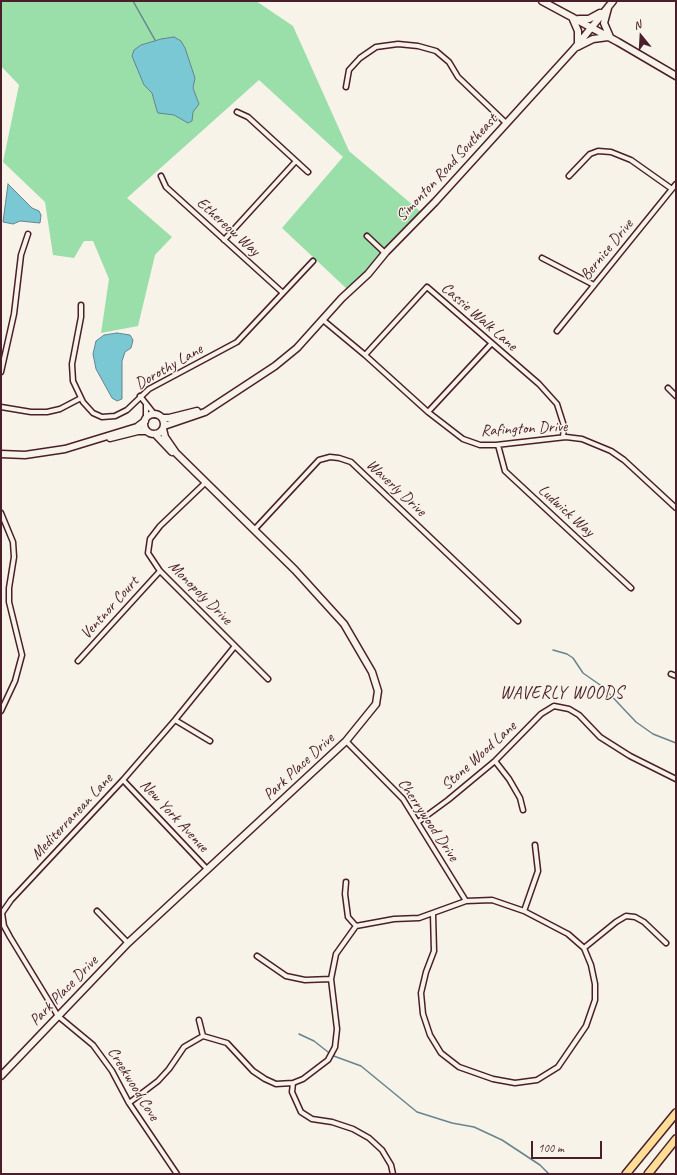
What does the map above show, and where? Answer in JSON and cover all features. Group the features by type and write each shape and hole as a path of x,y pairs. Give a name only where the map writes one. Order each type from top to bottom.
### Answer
{"highway":[{"path":"626,1174 676,1113"},
{"path":"648,1174 676,1139"}],"street":[{"path":"542,1 676,76"},
{"name":"Simonton Road Southeast","path":"208,408 275,366 297,348 342,298 368,274 506,124 574,49 613,1"},
{"path":"574,18 589,20 607,9"},
{"path":"607,9 604,23 610,38"},
{"path":"574,18 578,31 578,43"},
{"path":"574,49 593,39 610,38"},
{"path":"346,86 349,70 360,58 376,47 398,44 418,46 436,51 450,62 458,77 506,124"},
{"path":"237,112 248,117 308,172"},
{"path":"569,176 590,154 598,151 611,152 630,160 672,189"},
{"path":"224,240 296,161"},
{"name":"Ethereow Way","path":"161,176 166,187 283,293"},
{"name":"Bernice Drive","path":"557,331 676,184"},
{"path":"1,372 14,314 21,255 28,234"},
{"path":"367,236 385,254"},
{"path":"542,258 594,285"},
{"name":"Dorothy Lane","path":"81,304 81,317 71,371 73,381 81,398 93,413 109,417 121,414 149,389 237,342 313,260"},
{"name":"Cassie Walk Lane","path":"365,355 427,287 539,384 557,404 564,426 563,437"},
{"name":"Rafington Drive","path":"323,320 365,355 428,412 463,439 480,445 498,445 563,437 582,439 611,451 624,460 676,508"},
{"path":"428,412 491,344"},
{"path":"668,388 676,396"},
{"path":"140,396 155,415 162,418 175,417 208,408"},
{"path":"1,407 31,412 47,412 60,409 81,398"},
{"path":"146,404 146,431"},
{"path":"1,454 25,455 51,452 137,431 146,431 155,434 163,428 191,417 208,408"},
{"path":"91,442 102,437 137,427 145,420 155,415"},
{"path":"162,418 163,428"},
{"name":"Park Place Drive","path":"1,1076 128,942 346,741 376,704 378,691 372,672 344,624 295,570 176,453 166,439 163,428"},
{"name":"Park Place Drive","path":"155,434 166,446 176,453"},
{"name":"Ludwick Way","path":"498,445 505,471 631,588"},
{"name":"Waverly Drive","path":"254,530 319,460 330,457 351,462 518,621"},
{"name":"Monopoly Drive","path":"205,483 160,526 150,539 148,553 160,571 268,679"},
{"path":"1,513 8,526 13,542 14,557 8,602 22,655 15,681 1,711"},
{"name":"Ventnor Court","path":"78,661 160,571"},
{"name":"Mediterranean Lane","path":"58,1016 4,926 2,913 11,900 123,780 236,646"},
{"name":"Stone Wood Lane","path":"418,822 448,800 495,761 541,714 554,706 561,707 578,715 600,737 630,756 676,779"},
{"path":"175,720 210,741"},
{"name":"Cherrywood Drive","path":"346,741 389,784 418,822 466,901"},
{"path":"495,761 509,779 520,798 523,810"},
{"name":"New York Avenue","path":"123,780 207,869"},
{"path":"524,911 538,871 535,845"},
{"path":"346,882 345,894 348,917 356,926"},
{"path":"129,1103 158,1081 170,1069 184,1047 203,1036 227,1043 253,1071 276,1084 293,1083 303,1079 328,1060 335,1047 337,1029 331,978 336,954 356,926 433,914 441,909 466,901 492,900 524,911 568,934 584,948 591,965 595,984 595,1000 586,1026 558,1067 536,1080 516,1084 460,1067 441,1053 430,1035 423,1014 421,993 426,972 434,951 433,914"},
{"path":"97,911 128,942"},
{"path":"584,948 616,922 626,916 635,917 644,922 666,943"},
{"path":"257,956 286,976 305,980 331,978"},
{"name":"Creekwood Cove","path":"58,1016 93,1045 112,1071 129,1103 178,1174"},
{"path":"199,1020 203,1036"},
{"path":"293,1083 292,1092 300,1112 312,1119 332,1122 353,1129 369,1138 382,1150 391,1165 394,1174"}],"green space":[{"path":"1,1 256,1 293,26 349,151 421,212 363,275 347,289 282,228 343,157 259,80 127,198 172,237 155,255 138,326 101,333 109,279 93,241 84,241 74,258 53,255 45,202 3,162 19,85 1,66"}],"water":[{"path":"174,37 181,41 185,48 195,78 193,88 199,104 193,112 192,121 188,123 174,115 158,113 152,93 144,85 132,56 134,50 141,45"},
{"path":"8,184 32,208 39,211 41,215 40,223 20,221 13,224 3,222"},
{"path":"117,333 130,335 133,340 131,348 125,352 122,361 122,399 117,401 112,398 96,369 93,354 96,341 104,335"}],"waterway":[{"path":"133,1 155,40"},
{"path":"553,650 567,654 573,658 583,673 603,687 636,722 653,734 676,743"},
{"path":"299,1034 314,1041 328,1052"},
{"path":"331,1055 361,1066 417,1112 452,1123 474,1127 502,1140 540,1165 549,1174"}],"district":[{"name":"WAVERLY WOODS","path":"562,694"}]}
